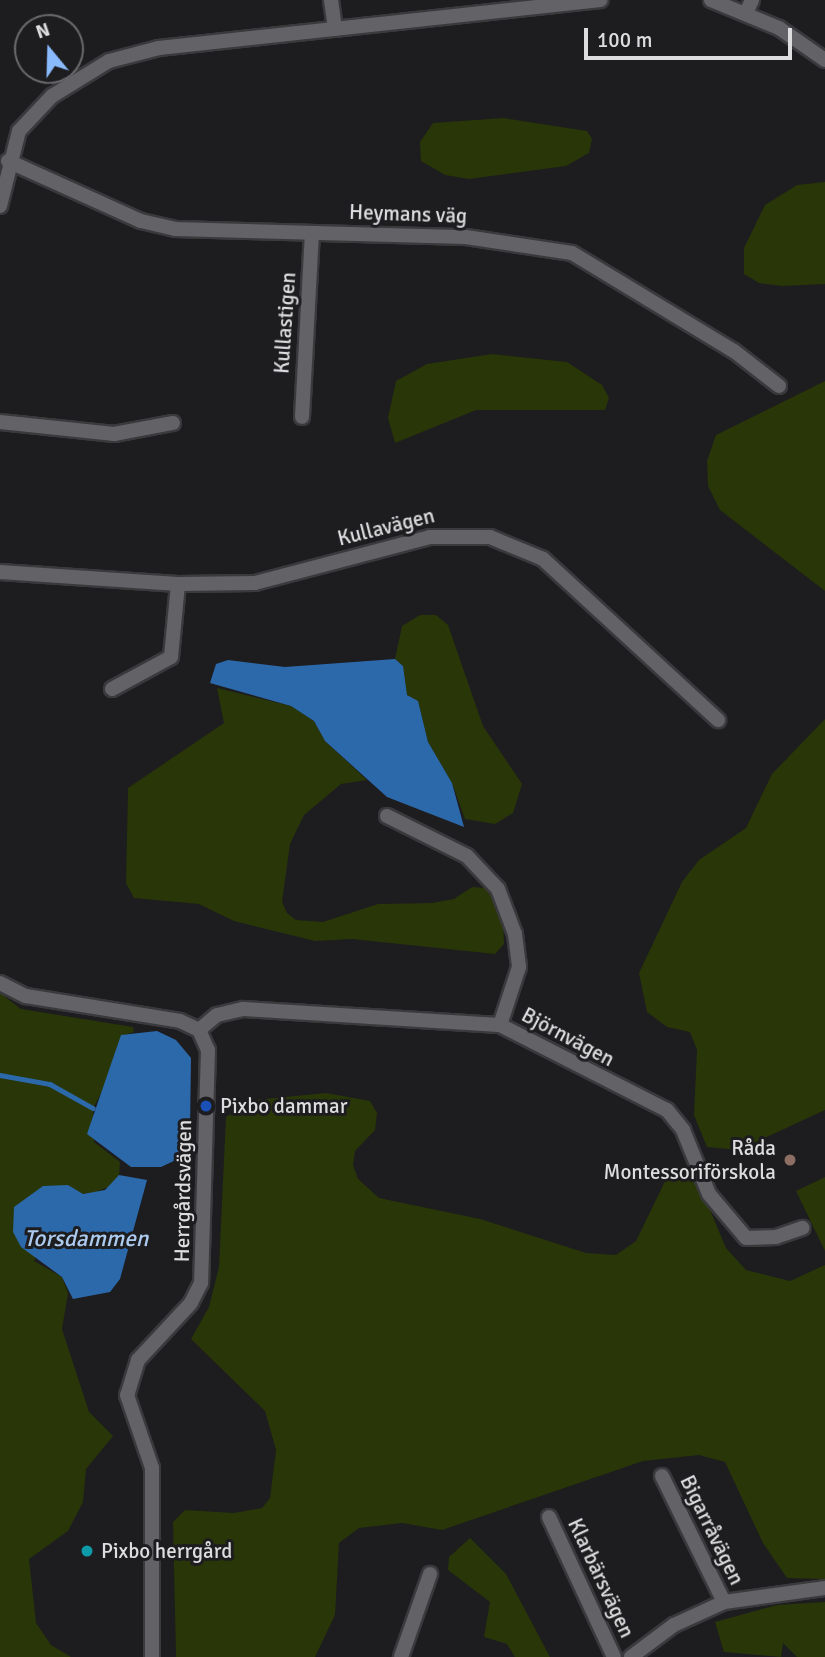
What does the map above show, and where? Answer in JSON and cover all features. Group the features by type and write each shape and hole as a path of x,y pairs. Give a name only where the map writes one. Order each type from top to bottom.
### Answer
{"street":[{"path":"331,0 335,29"},
{"path":"0,206 8,160 19,131 35,112 109,61 159,48 600,0"},
{"path":"711,0 749,7 825,60"},
{"name":"Heymans väg","path":"8,160 141,222 210,233 466,237 572,253 734,351 779,386"},
{"name":"Kullastigen","path":"302,416 312,233"},
{"path":"0,422 114,434 173,423"},
{"name":"Kullavägen","path":"0,572 178,584 255,583 430,537 490,537 542,559 718,720"},
{"path":"113,689 171,657 178,584"},
{"path":"387,816 467,856 498,889 515,934 519,967 500,1025"},
{"path":"0,983 26,996 153,1014 199,1030"},
{"name":"Björnvägen","path":"199,1030 210,1018 243,1009 500,1025 667,1110 684,1130 709,1194 746,1238 776,1237 802,1227"},
{"name":"Herrgårdsvägen","path":"152,1657 152,1468 127,1395 138,1360 191,1303 201,1283 209,1059 199,1030"},
{"name":"Bigarråvägen","path":"662,1475 724,1602"},
{"name":"Klarbärsvägen","path":"549,1517 614,1657"},
{"path":"401,1657 430,1574"},
{"path":"631,1657 674,1625 724,1602 825,1588"}],"green space":[{"path":"504,118 587,131 592,139 589,153 566,166 469,179 445,175 421,161 420,142 433,123"},
{"path":"825,182 825,284 782,286 759,283 744,274 744,248 765,205 797,185"},
{"path":"492,354 567,362 602,385 609,398 605,410 476,410 395,443 388,418 396,381 427,364"},
{"path":"825,381 825,591 720,510 708,486 707,461 716,435"},
{"path":"420,615 436,615 448,625 483,726 522,784 513,813 495,824 465,819 452,783 428,742 418,702 407,695 401,678 403,666 395,659 402,626"},
{"path":"217,688 291,706 314,721 325,741 367,780 341,784 304,815 290,844 282,902 287,913 296,920 323,922 378,904 432,903 454,899 472,887 486,888 503,919 504,944 495,954 352,939 315,941 234,921 199,904 134,898 126,883 128,788 224,723"},
{"path":"825,719 825,1110 739,1150 707,1147 694,1115 697,1050 690,1032 667,1027 647,1012 639,973 682,882 699,860 746,828 772,774"},
{"path":"0,993 21,1009 133,1027 134,1032 121,1036 111,1075 93,1108 94,1142 120,1162 119,1175 113,1185 94,1193 82,1194 68,1185 34,1261 62,1277 68,1293 62,1329 89,1412 113,1436 86,1469 83,1502 68,1531 29,1559 36,1623 51,1645 71,1657 0,1657"},
{"path":"326,1093 370,1101 377,1113 375,1130 355,1151 353,1165 358,1179 379,1198 480,1219 586,1253 616,1255 636,1241 670,1171 691,1165 726,1248 746,1270 790,1281 825,1265 825,1579 787,1578 763,1543 725,1462 699,1455 643,1461 442,1530 402,1523 359,1528 339,1543 335,1615 315,1657 176,1657 173,1522 185,1510 234,1513 262,1508 270,1498 276,1450 265,1411 191,1339 209,1307 219,1267 226,1117 254,1100"},
{"path":"825,1177 825,1251 796,1191"},
{"path":"470,1538 506,1574 550,1657 515,1657 507,1644 484,1637 490,1602 448,1570 449,1557"},
{"path":"825,1602 825,1657 797,1657 783,1643 781,1657 724,1652 715,1622 777,1605"}],"water":[{"path":"395,659 403,666 407,695 418,701 428,742 452,783 464,827 387,797 325,741 314,721 291,706 210,683 216,664 228,660 285,667"},
{"path":"157,1031 176,1040 191,1058 190,1129 176,1160 161,1167 131,1167 87,1134 121,1035"},
{"name":"Torsdammen","path":"119,1175 147,1180 120,1279 110,1292 73,1299 62,1277 21,1247 13,1232 14,1207 43,1186 68,1185 83,1194 105,1190"}],"waterway":[{"path":"0,1075 50,1084 93,1108"}],"place":[{"name":"Pixbo dammar","path":"206,1106"},
{"name":"Råda Montessoriförskola","path":"790,1160"},
{"name":"Pixbo herrgård","path":"87,1551"}]}
